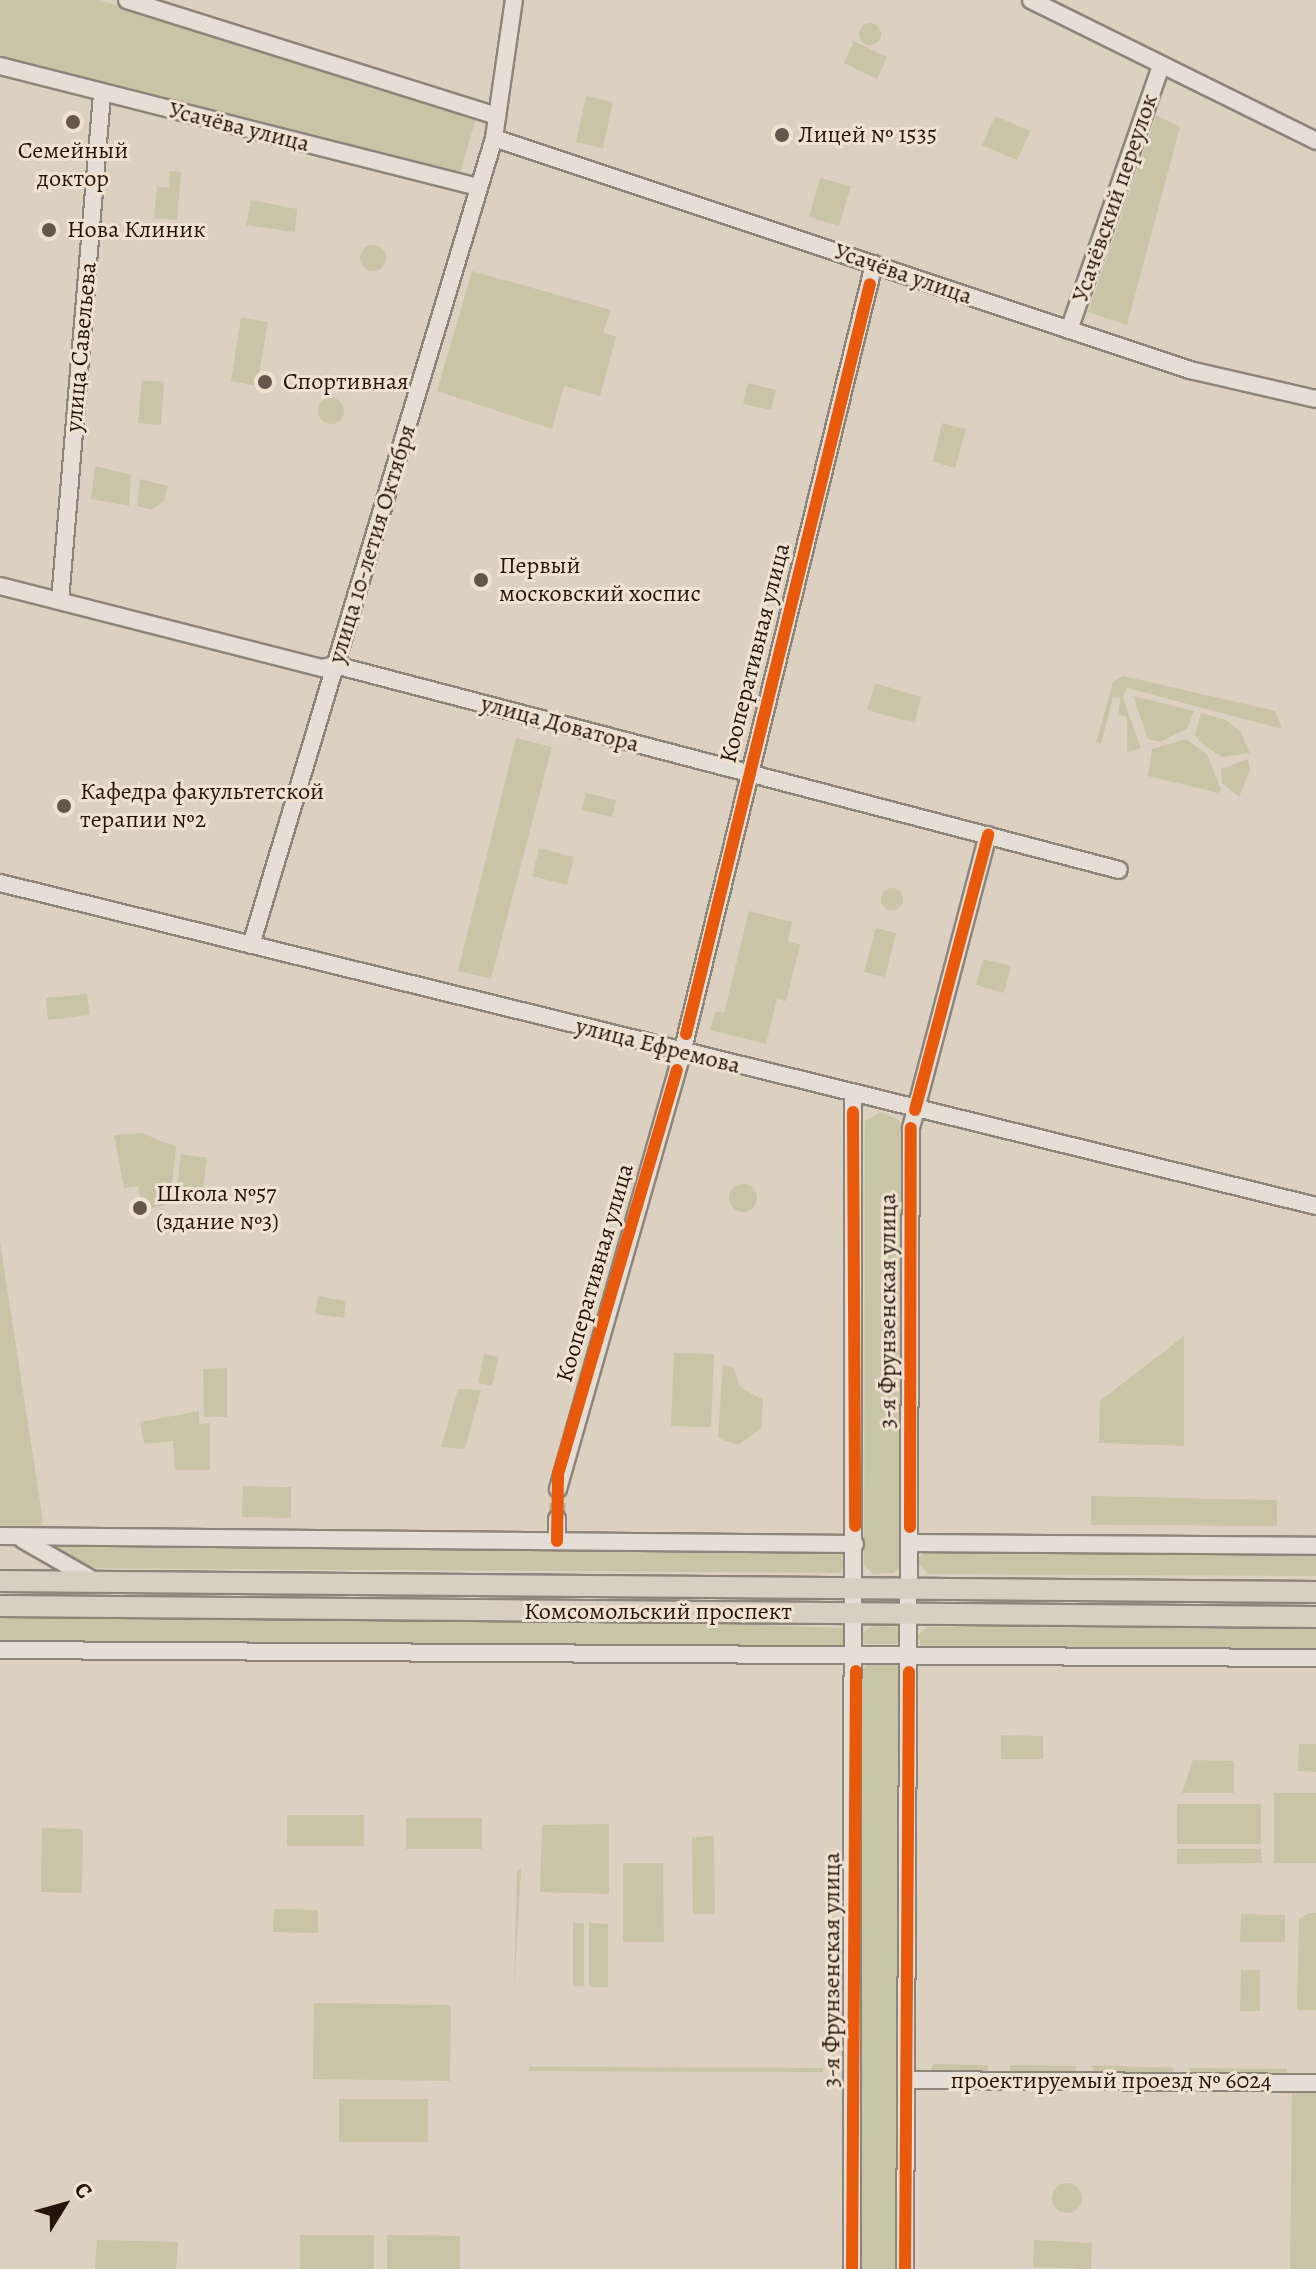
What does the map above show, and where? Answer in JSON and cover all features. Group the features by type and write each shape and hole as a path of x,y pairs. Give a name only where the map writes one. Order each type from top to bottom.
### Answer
{"main road":[{"name":"Комсомольский проспект","path":"0,1581 1316,1592"},
{"name":"Комсомольский проспект","path":"0,1606 1316,1617"}],"street":[{"path":"127,0 497,116"},
{"name":"улица 10-летия Октября","path":"251,945 494,138 514,0"},
{"path":"1031,0 1316,141"},
{"name":"Усачёва улица","path":"0,66 479,187"},
{"name":"Усачёвский переулок","path":"1069,330 1161,66"},
{"name":"улица Савельева","path":"60,601 102,94"},
{"name":"Усачёва улица","path":"494,138 1227,381 1316,399"},
{"name":"Кооперативная улица","path":"558,1489 682,1053 747,772 874,264"},
{"name":"улица Доватора","path":"0,586 322,668 335,665 1119,870"},
{"name":"3-я Фрунзенская улица","path":"905,2269 915,1110 988,835"},
{"name":"улица Ефремова","path":"0,883 853,1095 1316,1206"},
{"name":"3-я Фрунзенская улица","path":"852,2269 856,1655 853,1095"},
{"path":"557,1519 557,1541"},
{"path":"5,1536 855,1544"},
{"path":"5,1536 26,1540 71,1571 98,1582"},
{"path":"910,1543 1316,1546"},
{"name":"Комсомольский проспект","path":"0,1650 1316,1658"},
{"name":"проектируемый проезд № 6024","path":"907,2080 1316,2083"}],"shaded area":[{"path":"0,0 100,0 477,115 459,176 0,59"},
{"path":"866,23 874,23 881,34 874,45 866,45 859,38 859,30"},
{"path":"854,41 887,57 877,79 844,63"},
{"path":"586,96 613,102 603,148 576,142"},
{"path":"1156,115 1180,127 1127,325 1088,312"},
{"path":"995,116 1030,131 1017,160 982,145"},
{"path":"170,171 181,172 177,220 154,218 157,187 169,187"},
{"path":"820,178 851,186 839,226 809,217"},
{"path":"251,200 297,209 295,232 246,225"},
{"path":"373,245 382,249 386,258 382,267 373,271 364,267 360,258 364,249"},
{"path":"472,271 611,310 603,332 616,337 600,396 564,386 552,429 437,391"},
{"path":"241,317 268,322 257,386 231,381"},
{"path":"142,380 164,382 161,425 138,423"},
{"path":"748,383 776,390 771,410 743,404"},
{"path":"331,398 340,402 344,411 340,420 331,424 322,420 318,411 322,402"},
{"path":"942,423 966,429 955,468 933,462"},
{"path":"95,466 131,475 129,506 91,499"},
{"path":"140,479 168,486 164,501 152,510 137,506"},
{"path":"1123,676 1275,711 1282,729 1127,688 1123,698 1141,748 1127,752 1127,717 1118,715 1120,698 1113,697 1101,744 1096,743 1113,682"},
{"path":"875,683 921,697 915,723 867,710"},
{"path":"1133,696 1194,711 1187,729 1160,742 1148,739"},
{"path":"1201,713 1226,720 1240,731 1250,753 1222,757 1201,743 1195,735"},
{"path":"516,738 552,747 491,979 458,971"},
{"path":"1186,739 1207,754 1221,790 1218,793 1148,776 1152,749"},
{"path":"1248,759 1250,770 1239,797 1222,783 1221,769"},
{"path":"586,793 616,800 612,817 582,810"},
{"path":"539,848 574,857 567,885 532,876"},
{"path":"892,888 900,891 903,899 900,907 892,910 884,907 881,899 884,891"},
{"path":"749,911 792,922 788,941 800,945 786,1001 777,999 766,1044 710,1030 715,1011 724,1013"},
{"path":"876,928 896,933 885,977 864,972"},
{"path":"983,959 1011,966 1004,993 976,985"},
{"path":"87,994 90,1015 48,1020 46,998"},
{"path":"880,1112 899,1120 904,1130 900,1568 893,1573 874,1574 864,1566 865,1121"},
{"path":"142,1133 176,1147 170,1204 142,1210 138,1186 124,1188 114,1135"},
{"path":"181,1154 207,1158 201,1204 175,1201"},
{"path":"743,1184 753,1188 757,1198 753,1208 743,1212 733,1208 729,1198 733,1188"},
{"path":"0,1242 43,1521 40,1528 0,1532"},
{"path":"318,1296 346,1301 344,1318 315,1314"},
{"path":"1184,1336 1184,1446 1099,1443 1100,1401"},
{"path":"674,1353 714,1354 711,1427 671,1426"},
{"path":"484,1354 499,1357 492,1386 478,1383"},
{"path":"723,1364 734,1368 740,1387 763,1400 761,1429 738,1445 718,1438"},
{"path":"227,1368 227,1417 204,1417 203,1369"},
{"path":"458,1389 481,1390 465,1449 441,1447"},
{"path":"199,1411 199,1424 210,1423 210,1470 175,1470 173,1441 144,1444 140,1422"},
{"path":"243,1486 291,1487 291,1518 242,1517"},
{"path":"1091,1496 1277,1500 1277,1526 1091,1525"},
{"path":"43,1544 845,1551 848,1567 840,1573 77,1568"},
{"path":"925,1550 1316,1553 1316,1576 929,1574 916,1562"},
{"path":"0,1618 692,1623 847,1628 845,1648 0,1644"},
{"path":"873,1626 897,1627 900,1644 865,1644 862,1633"},
{"path":"928,1627 1316,1628 1316,1653 921,1649 918,1635"},
{"path":"872,1660 894,1661 902,1673 897,2269 859,2269 861,1671"},
{"path":"1001,1735 1043,1736 1043,1759 1001,1759"},
{"path":"1299,1744 1316,1744 1316,1772 1298,1771"},
{"path":"1193,1760 1234,1761 1234,1793 1182,1793"},
{"path":"1274,1793 1316,1793 1316,1863 1274,1863"},
{"path":"1177,1804 1261,1804 1261,1844 1177,1844"},
{"path":"287,1815 364,1815 364,1846 287,1846"},
{"path":"406,1818 482,1818 482,1849 406,1849"},
{"path":"609,1824 609,1894 540,1892 542,1825"},
{"path":"42,1828 83,1829 82,1893 41,1892"},
{"path":"714,1836 715,1914 693,1914 692,1837"},
{"path":"1177,1849 1261,1849 1262,1863 1177,1864"},
{"path":"623,1863 663,1863 664,1942 623,1942"},
{"path":"517,1869 521,1869 514,1993"},
{"path":"274,1909 318,1910 318,1933 273,1932"},
{"path":"1316,1913 1316,2010 1297,2010 1299,1919"},
{"path":"1241,1914 1285,1915 1285,1942 1240,1942"},
{"path":"573,1923 584,1923 584,1986 573,1987"},
{"path":"589,1923 608,1924 608,1987 589,1987"},
{"path":"1241,1970 1260,1970 1260,2011 1240,2011"},
{"path":"314,2003 451,2005 450,2081 313,2079"},
{"path":"933,2064 988,2065 988,2073 930,2073"},
{"path":"1010,2065 1076,2066 1076,2074 1010,2074"},
{"path":"1091,2065 1175,2068 1170,2074 1095,2073"},
{"path":"529,2067 823,2068 823,2072 529,2071"},
{"path":"1189,2068 1287,2069 1287,2073 1189,2076"},
{"path":"1292,2091 1316,2091 1316,2269 1290,2269"},
{"path":"339,2099 428,2099 428,2142 339,2142"},
{"path":"1067,2183 1078,2187 1082,2198 1078,2209 1067,2213 1056,2209 1052,2198 1056,2187"},
{"path":"300,2235 374,2235 374,2269 300,2269"},
{"path":"387,2235 460,2236 460,2269 387,2269"},
{"path":"97,2240 178,2242 176,2269 95,2269"},
{"path":"1034,2240 1092,2243 1091,2269 1033,2267"}],"tunnel":[{"path":"557,1519 558,1489"}],"cycle path":[{"path":"686,1034 870,284"},
{"path":"915,1110 988,835"},
{"path":"557,1541 558,1474 677,1070"},
{"path":"853,1112 855,1526"},
{"path":"910,1527 911,1128"},
{"path":"852,2269 856,1671"},
{"path":"905,2269 909,1672"}],"place":[{"name":"Семейный доктор","path":"73,122"},
{"name":"Лицей № 1535","path":"782,135"},
{"name":"Нова Клиник","path":"49,230"},
{"name":"Спортивная","path":"265,382"},
{"name":"Первый московский хоспис","path":"481,580"},
{"name":"Кафедра факультетской терапии №2","path":"64,806"},
{"name":"Школа №57 (здание №3)","path":"140,1208"}]}
